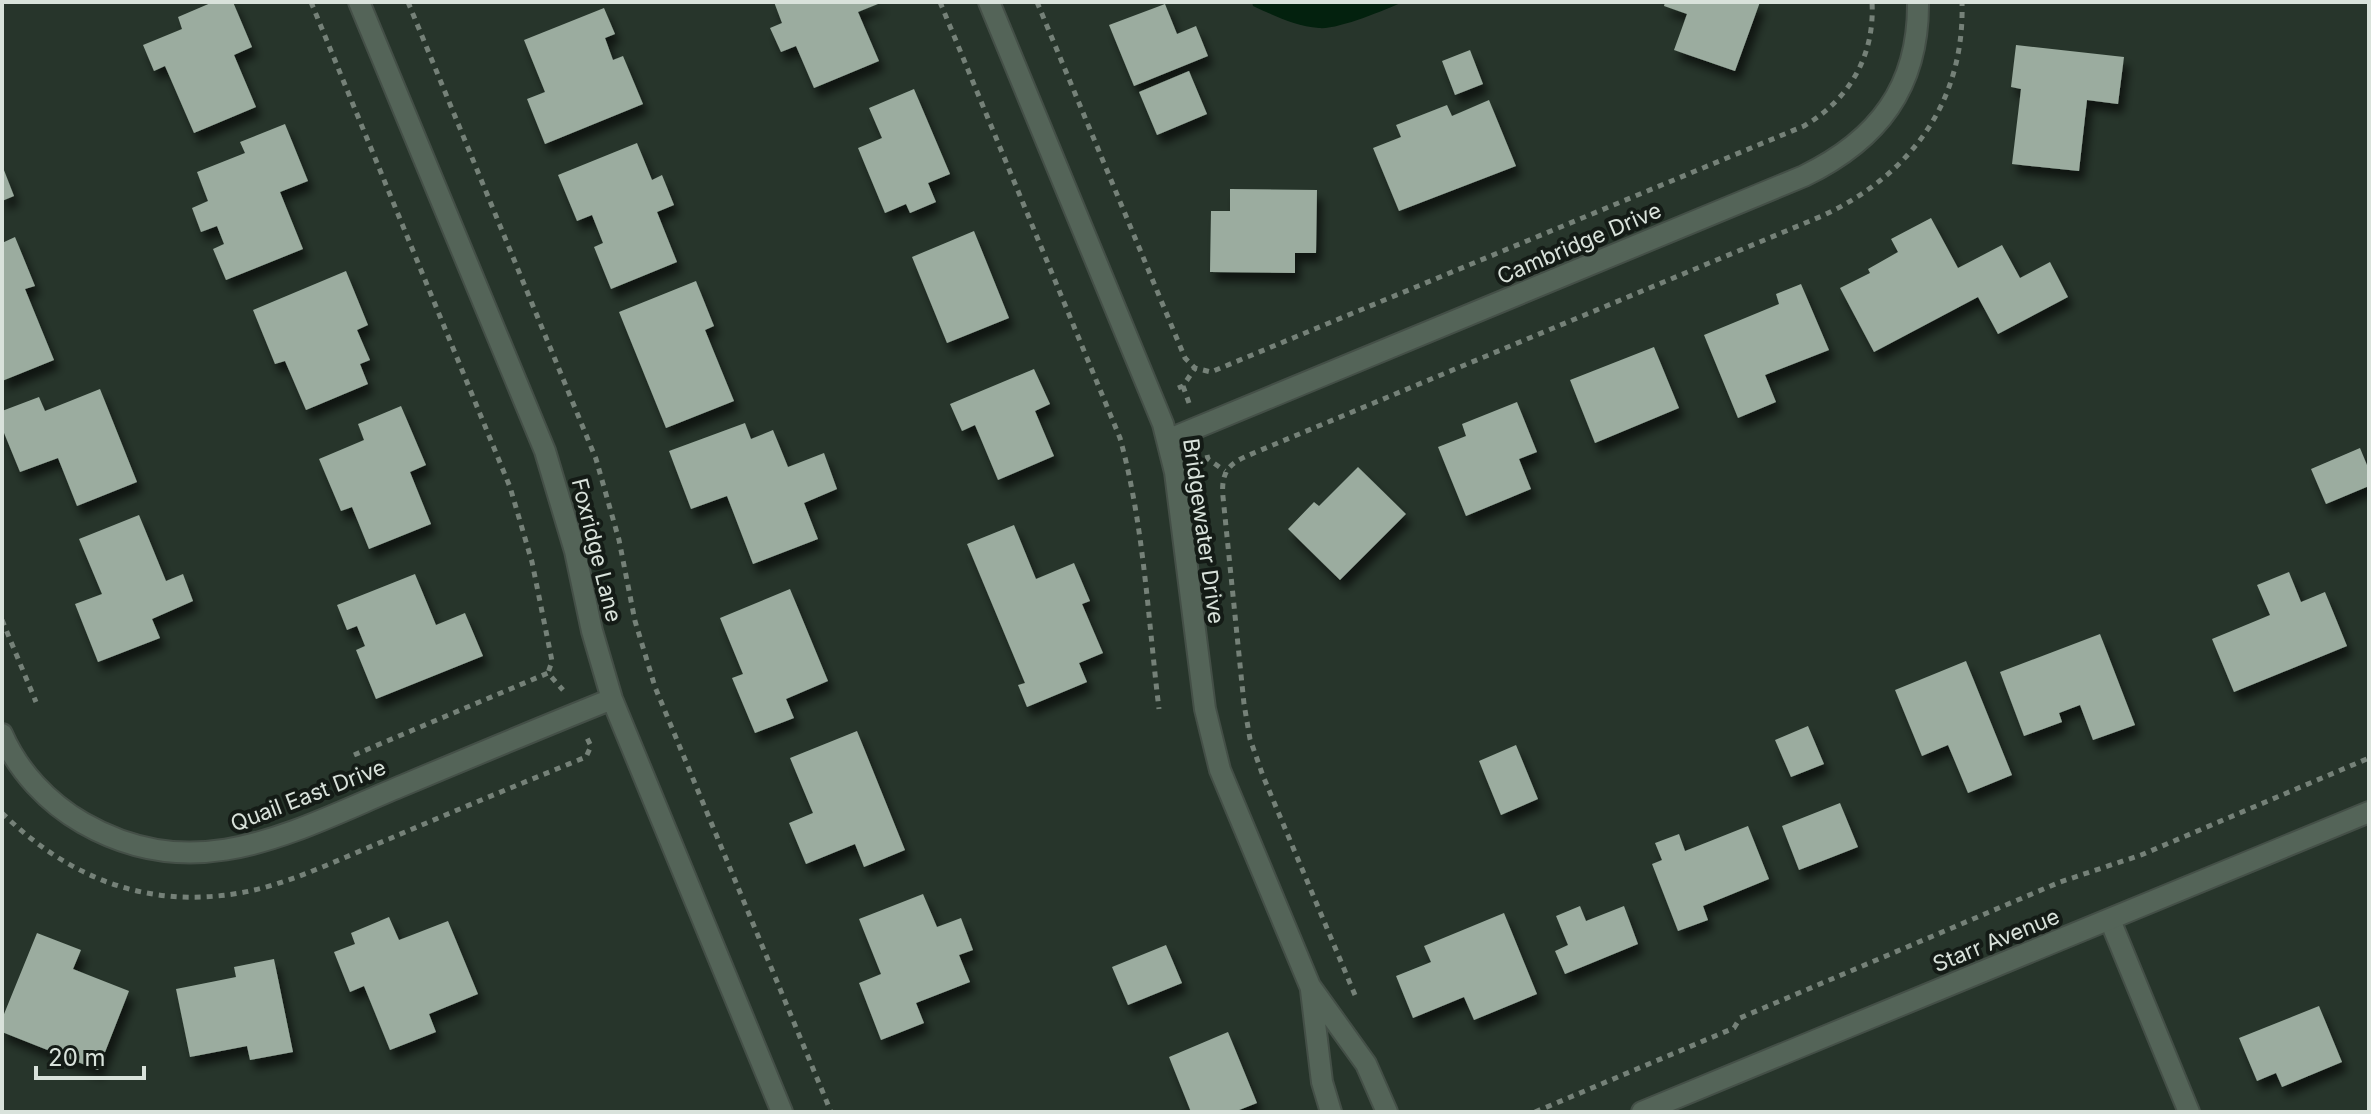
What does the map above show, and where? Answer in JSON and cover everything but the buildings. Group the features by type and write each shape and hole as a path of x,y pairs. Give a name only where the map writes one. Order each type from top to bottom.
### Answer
{"street":[{"name":"Foxridge Lane","path":"359,2 549,462 612,699 782,1112"},
{"name":"Bridgewater Drive","path":"989,2 1144,375 1167,440 1175,472 1205,709 1213,749 1227,790 1310,986 1366,1064 1387,1112"},
{"name":"Cambridge Drive","path":"1167,440 1804,176 1843,155 1889,108 1907,74 1916,41 1918,2"},
{"name":"Quail East Drive","path":"2,734 17,762 34,783 74,818 140,847 177,854 203,853 233,850 300,828 612,699"},
{"name":"Starr Avenue","path":"1642,1112 2369,812"},
{"path":"2110,920 2189,1112"},
{"name":"Bridgewater Drive","path":"1310,986 1322,1082 1331,1112"}],"path":[{"path":"311,2 503,467 532,562 552,661 548,673"},
{"path":"408,2 596,459 619,540 642,646 664,711 831,1112"},
{"path":"940,2 1120,438 1137,523 1159,709"},
{"path":"1037,2 1185,358 1195,368 1211,372 1804,126 1831,108 1859,70 1872,32 1872,2"},
{"path":"1357,1000 1250,739 1223,497 1225,471 1232,464 1261,450 1822,216 1868,192 1911,153 1939,110 1949,89 1960,48 1962,2"},
{"path":"2,620 36,702"},
{"path":"354,755 541,678"},
{"path":"1535,1112 1734,1028 1740,1018 2046,888 2141,855 2369,758"}],"shaded area":[{"path":"1252,2 1403,2 1349,23 1319,28 1285,20 1253,6"}]}
